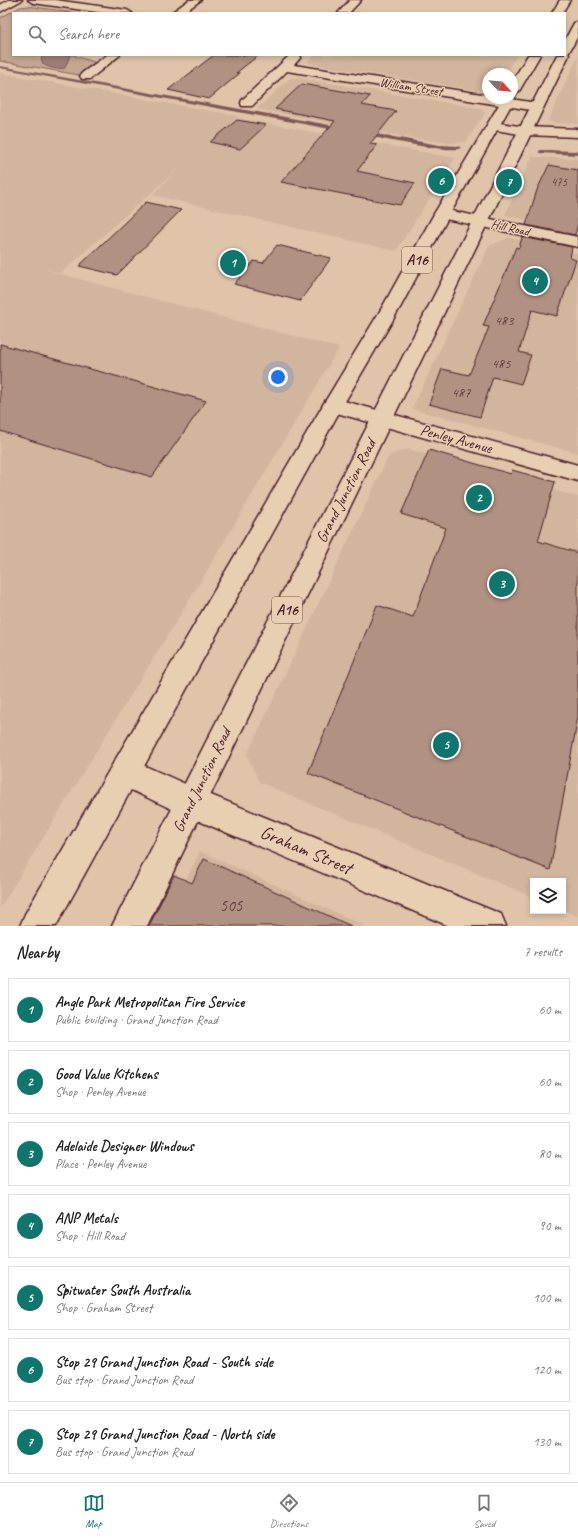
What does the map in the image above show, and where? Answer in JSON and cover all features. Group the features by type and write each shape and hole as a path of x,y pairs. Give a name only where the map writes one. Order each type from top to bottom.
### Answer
{"main road":[{"path":"0,9 17,0"},
{"path":"33,0 120,12"},
{"path":"178,12 196,0"},
{"path":"343,12 356,0"},
{"path":"558,12 564,0"},
{"path":"566,45 578,25"},
{"path":"86,76 113,56"},
{"path":"247,103 297,56"},
{"name":"A16","path":"518,83 533,56"},
{"name":"Grand Junction Road","path":"129,926 563,56"},
{"name":"William Street","path":"285,67 482,94"},
{"name":"William Street","path":"518,101 537,108"},
{"name":"A16","path":"37,926 333,405 392,306 442,214 506,104"},
{"path":"494,126 525,131 578,133"},
{"name":"Hill Road","path":"442,214 578,242"},
{"name":"Penley Avenue","path":"333,405 578,472"},
{"name":"Graham Street","path":"125,772 191,802 489,926"}],"shaded area":[{"path":"28,6 69,12 12,12 12,56 75,56 94,62 94,64 79,75 0,61 0,18 20,7"},
{"path":"44,56 70,56 65,68 51,68 43,64 41,58"},
{"path":"314,56 516,56 509,68 482,68 482,91 310,64 308,61"},
{"path":"578,56 578,124 554,123 548,121"},
{"path":"0,73 238,116 231,123 237,118 455,158 396,251 152,195 182,165 61,273 34,267 339,348 202,579 0,908"},
{"path":"290,78 299,78 479,108 485,113 466,142 449,143 411,138 257,109"},
{"path":"532,157 578,159 578,230 505,215"},
{"path":"509,238 578,254 578,453 412,409 489,246"},
{"path":"408,449 578,497 578,916 566,911 566,878 530,878 530,896 259,782 247,755 389,455"},
{"path":"200,851 365,926 164,926"}],"building":[{"path":"213,56 258,56 236,73 240,73 209,99 168,90"},
{"path":"302,84 370,96 362,105 396,111 370,144 377,145 357,171 415,183 400,205 281,182 335,121 275,109"},
{"path":"237,120 266,125 240,149 210,142"},
{"path":"549,165 578,170 578,223 575,235 526,225 537,190"},
{"path":"146,202 181,210 117,275 79,266"},
{"path":"522,237 572,247 570,258 576,260 557,316 532,310 519,352 531,355 521,384 493,377 480,417 429,404 442,369 469,375 489,327 483,326 516,247 519,248"},
{"path":"277,245 331,258 300,301 234,284 254,261 263,263"},
{"path":"0,344 206,401 152,477 0,431"},
{"path":"429,450 511,474 512,470 555,482 538,541 578,553 578,717 550,870 308,773 377,605 413,617 446,528 401,514"},
{"path":"204,859 351,926 149,926 174,875 192,883"}],"waterway":[{"path":"0,67 341,129"},
{"path":"365,134 439,147 458,148"},
{"path":"541,152 578,153"}],"place":[{"name":"Stop 29 Grand Junction Road - South side","path":"441,181"},
{"name":"Stop 29 Grand Junction Road - North side","path":"509,182"},
{"name":"Angle Park Metropolitan Fire Service","path":"233,263"},
{"name":"ANP Metals","path":"535,281"},
{"name":"Good Value Kitchens","path":"479,498"},
{"name":"Adelaide Designer Windows","path":"502,584"},
{"name":"Spitwater South Australia","path":"446,745"}]}
